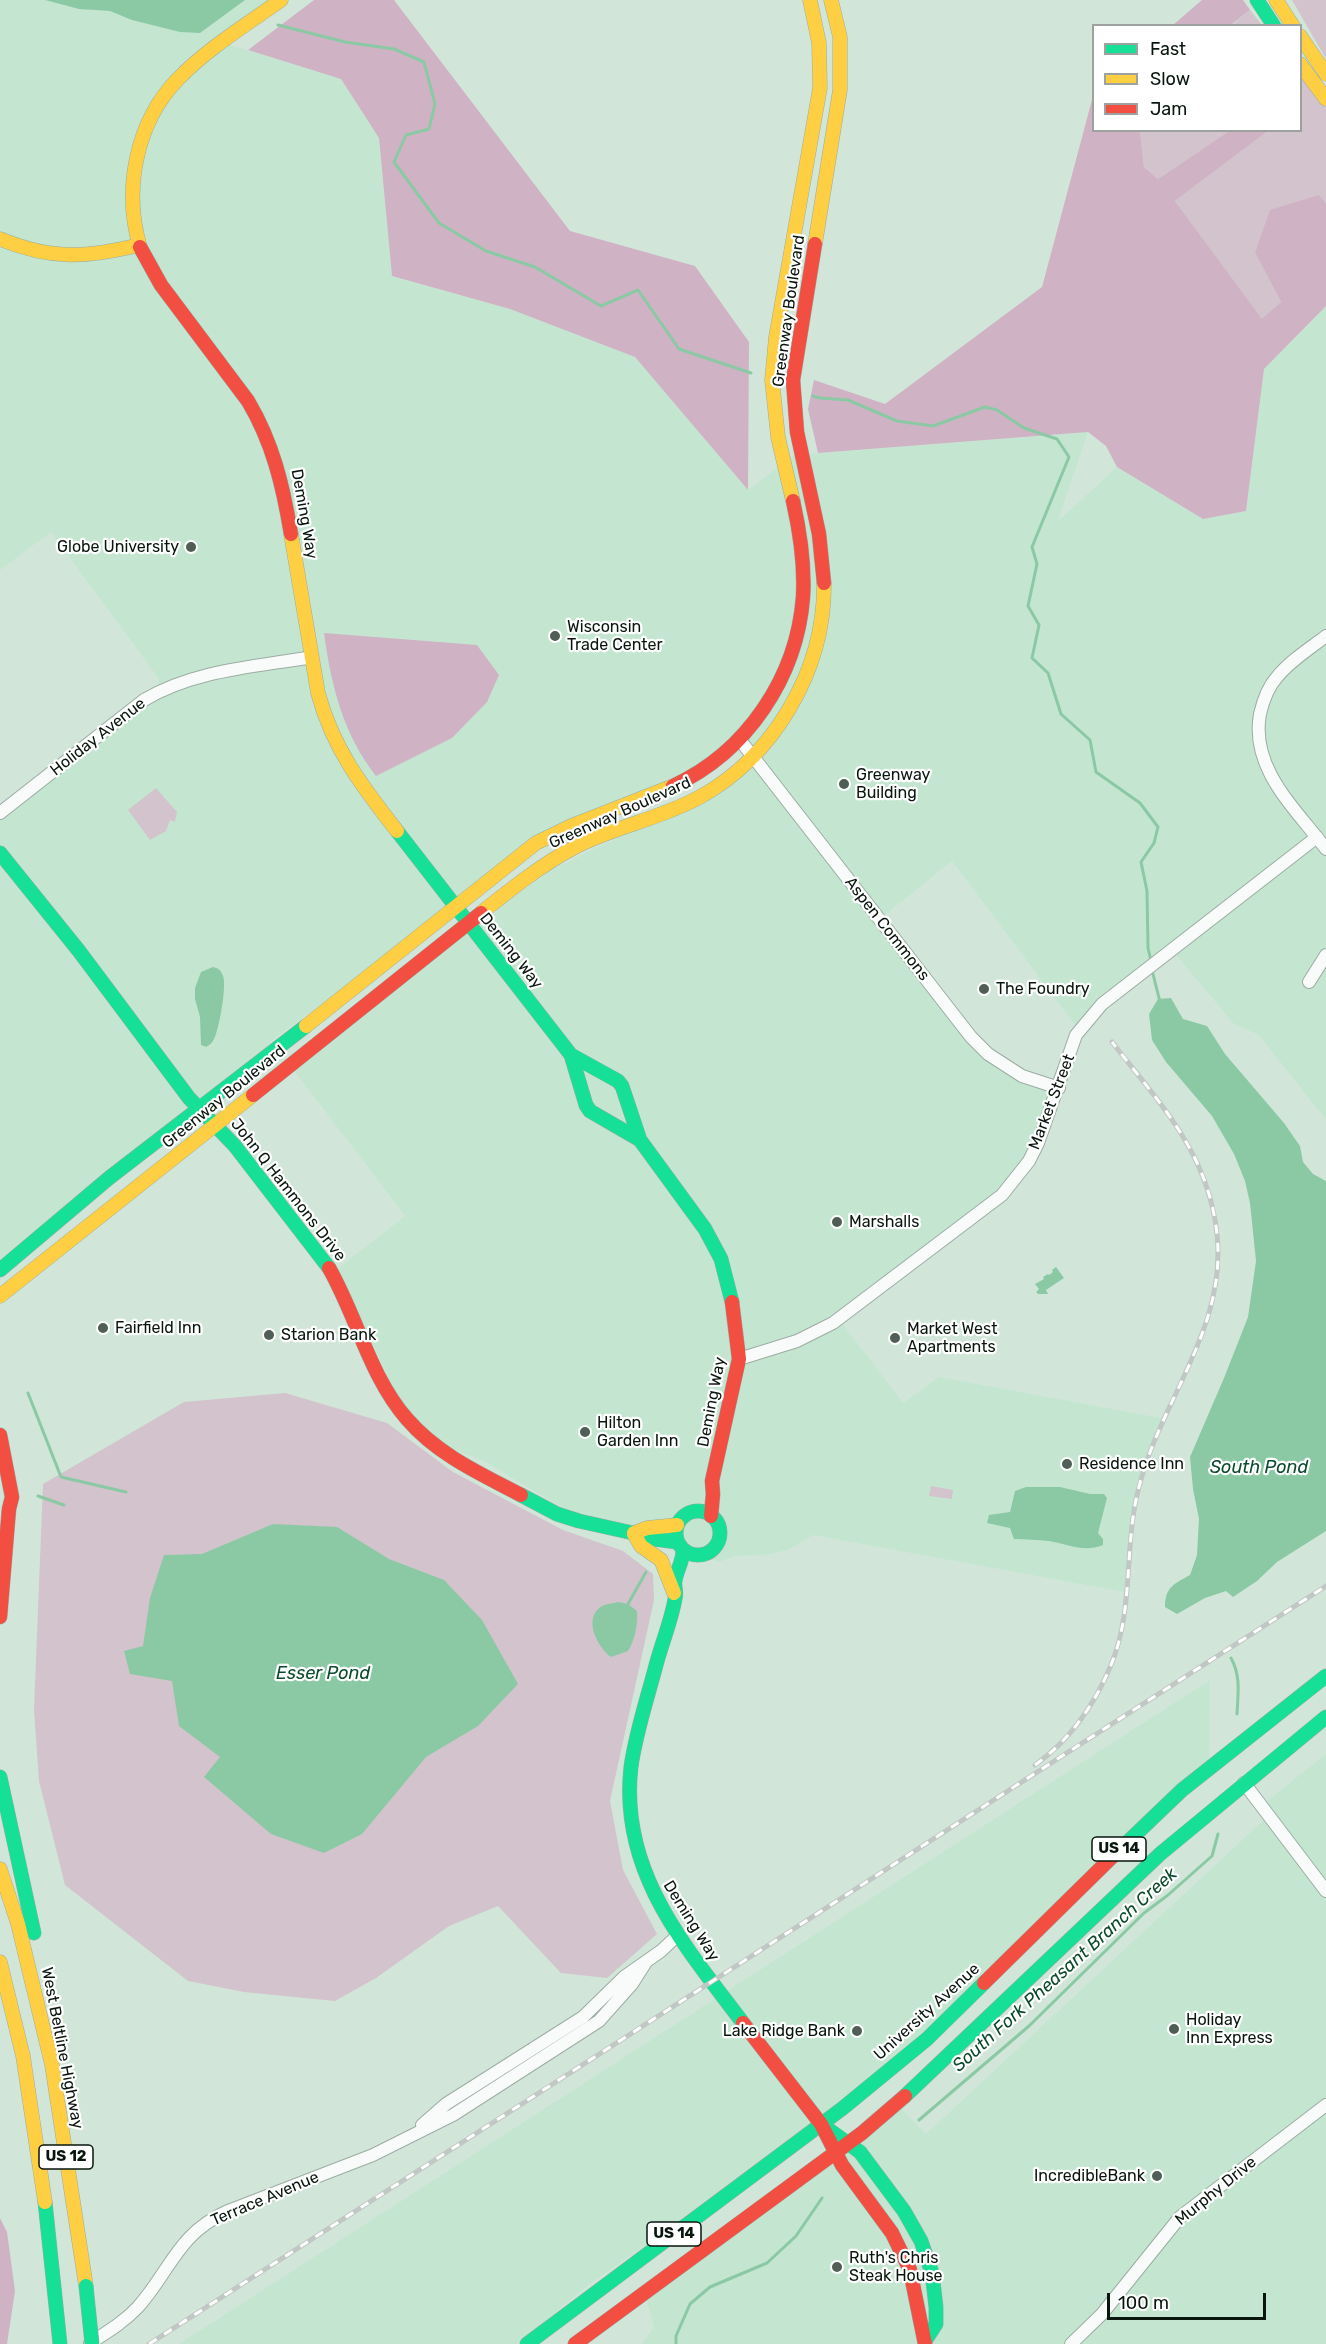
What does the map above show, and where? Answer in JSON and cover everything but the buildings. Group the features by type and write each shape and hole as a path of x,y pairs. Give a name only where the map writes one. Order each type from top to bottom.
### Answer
{"main road":[{"name":"Deming Way","path":"281,0 179,79 155,110 145,132 134,171 132,211 139,245 159,285 248,400 270,440 279,466 286,499 324,717 339,752 356,778 571,1056 586,1105 590,1111 640,1140"},
{"name":"Greenway Boulevard","path":"0,1270 45,1231 536,843 563,828 680,783 703,770 740,740 761,714 782,680 792,655 800,625 804,595 800,543 777,434 772,372 820,88 820,45 810,0"},
{"name":"Greenway Boulevard","path":"0,1296 468,923 557,856 612,831 700,797 753,756 773,734 789,710 813,654 823,613 825,587 821,541 798,434 793,387 840,90 840,37 831,0"},
{"path":"1257,0 1273,24"},
{"path":"1276,0 1292,24"},
{"path":"1302,39 1326,74"},
{"path":"1302,67 1326,99"},
{"path":"0,239 39,254 83,257 139,245"},
{"name":"John Q Hammons Drive","path":"0,853 79,951 189,1098 216,1125 330,1269 350,1307 371,1360 384,1384 396,1405 423,1435 456,1461 549,1510 595,1526 633,1533 680,1546"},
{"name":"Deming Way","path":"571,1056 618,1081 622,1086 640,1140 699,1220 721,1259 731,1291 739,1359 712,1481 715,1488 711,1498 711,1516"},
{"path":"0,1435 12,1497 0,1617"},
{"path":"0,1463 4,1498 9,1509"},
{"name":"Deming Way","path":"694,1512 706,1485 712,1481"},
{"path":"694,1512 711,1516 718,1525 720,1538 714,1548 701,1555 688,1553 680,1546 678,1525 684,1516 694,1512"},
{"name":"John Q Hammons Drive","path":"633,1533 647,1528 678,1525"},
{"path":"633,1533 641,1545 661,1560 676,1597"},
{"name":"Deming Way","path":"680,1546 683,1561 675,1581 676,1597 635,1747 630,1804 635,1847 660,1906 678,1935 754,2040 820,2124 842,2165 883,2218 901,2248 910,2270 925,2342"},
{"name":"Deming Way","path":"676,1597 685,1585 694,1562 701,1555"},
{"name":"University Avenue","path":"527,2344 820,2124 927,2039 1182,1790 1326,1676"},
{"name":"US 14","path":"575,2344 897,2104 959,2049 1137,1875 1244,1783 1326,1717"},
{"path":"0,1777 46,1991 43,2028"},
{"name":"West Beltline Highway","path":"0,1869 18,1924 52,2065 86,2286 90,2344"},
{"name":"US 12","path":"0,1962 17,2024 44,2189 60,2344"},
{"path":"0,2008 28,2090"},
{"name":"Deming Way","path":"820,2124 849,2142 860,2152 903,2211 927,2256 935,2290 936,2324 925,2342"}],"street":[{"path":"1326,636 1277,676 1264,699 1259,722 1260,750 1270,774 1326,849"},
{"name":"Holiday Avenue","path":"0,813 144,700 158,692 207,675 312,657"},
{"name":"Aspen Commons","path":"740,740 971,1038 988,1054 1022,1076 1059,1088"},
{"name":"Market Street","path":"739,1359 797,1341 833,1323 1002,1195 1029,1161 1038,1143 1076,1035 1102,1004 1317,837"},
{"path":"1309,982 1326,955"},
{"path":"1244,1783 1326,1891"},
{"name":"Terrace Avenue","path":"90,2344 137,2307 178,2249 207,2222 228,2211 373,2155 453,2115 599,2021 632,1984 646,1962 678,1935"},
{"name":"Murphy Drive","path":"1071,2344 1102,2314 1180,2217 1326,2105"}],"shaded area":[{"path":"0,0 281,0 224,43 341,79 379,138 392,276 510,309 635,357 748,490 795,455 1088,432 1058,521 1117,467 1203,519 1246,511 1264,369 1326,306 1326,1120 1259,1035 1234,1024 1172,950 1124,986 1076,1035 1075,1025 952,861 880,919 981,1050 1057,1091 1019,1177 839,1319 903,1403 939,1377 1166,1419 1139,1485 1125,1592 813,1535 788,1550 764,1555 734,1556 719,1562 568,1511 482,1460 452,1449 432,1436 401,1403 336,1270 405,1216 293,1069 462,933 550,871 597,847 688,808 755,763 740,741 722,756 563,828 276,1037 222,1093 0,1260 0,813 158,692 159,679 51,532 0,570"},
{"path":"314,0 394,0 570,231 695,266 749,342 748,490 635,357 510,309 392,276 379,138 341,79 248,50"},
{"path":"1202,0 1243,0 1250,10 1232,24 1174,24"},
{"path":"1292,0 1326,0 1326,59"},
{"path":"1250,10 1261,24 1233,24"},
{"path":"1302,75 1326,107 1326,203 1319,195 1255,253 1281,302 1262,320 1175,201 1267,132 1302,132"},
{"path":"1092,100 1092,132 1140,132 1144,167 1158,179 1228,132 1267,132 1175,201 1262,319 1281,302 1255,253 1270,210 1319,195 1326,203 1326,306 1264,369 1246,511 1203,519 1117,467 1106,446 1088,432 818,453 808,409 814,380 885,404 1042,287"},
{"path":"1140,132 1228,132 1158,179 1144,167"},
{"path":"324,633 477,645 499,675 487,702 452,738 376,776 355,743 340,708 330,671"},
{"path":"156,788 177,812 175,822 170,820 166,831 150,840 128,810"},
{"path":"285,1393 387,1423 453,1472 563,1530 623,1551 653,1574 654,1600 610,1801 623,1870 657,1934 607,1978 561,1973 498,1906 449,1926 376,1978 335,2001 244,1992 188,1981 65,1885 39,1781 34,1710 43,1484 184,1402"},
{"path":"931,1486 953,1490 952,1499 929,1496"},
{"path":"1210,1680 1209,1769 1026,1941 821,2124 591,2283 517,2344 179,2344"},
{"path":"1326,1754 1326,2344 642,2344 654,2327 646,2297 897,2104 926,2134 1268,1816 1261,1806"},
{"path":"0,2218 7,2232 15,2291 7,2344 0,2344"}],"water":[{"path":"45,0 245,0 200,33 180,32 132,20 110,11 79,9"},
{"path":"213,967 223,976 223,998 215,1036 206,1047 201,1045 200,1017 195,999 195,988 201,972"},
{"name":"South Pond","path":"1171,998 1183,1019 1207,1026 1225,1054 1284,1123 1300,1146 1303,1162 1313,1174 1326,1181 1326,1531 1277,1562 1257,1581 1233,1597 1226,1591 1205,1598 1177,1614 1165,1607 1165,1600 1169,1590 1175,1584 1190,1575 1197,1555 1199,1519 1190,1457 1248,1317 1256,1261 1250,1203 1245,1181 1234,1154 1212,1116 1166,1062 1152,1040 1149,1014 1158,999"},
{"path":"1056,1267 1064,1278 1046,1290 1048,1294 1038,1294 1036,1292 1039,1289 1035,1284 1053,1272 1052,1270"},
{"path":"1026,1487 1060,1487 1090,1494 1104,1494 1107,1498 1098,1533 1103,1539 1103,1545 1083,1548 1049,1541 1014,1539 1010,1528 987,1523 989,1515 1010,1512 1015,1491"},
{"name":"Esser Pond","path":"273,1524 337,1527 389,1559 444,1580 482,1620 518,1684 478,1726 426,1757 362,1834 324,1853 271,1834 204,1777 220,1757 179,1726 172,1681 130,1674 124,1651 143,1646 150,1598 164,1555 202,1554"},
{"path":"618,1602 628,1604 637,1611 636,1627 628,1651 611,1657 597,1639 592,1624 593,1616 604,1605"}],"waterway":[{"name":"South Fork Pheasant Branch Creek","path":"278,25 345,42 394,49 424,62 435,104 429,129 406,135 394,162 439,223 486,251 535,267 601,306 638,290 679,349 751,373"},
{"name":"South Fork Pheasant Branch Creek","path":"813,396 848,400 897,421 933,426 985,407 997,410 1024,428 1057,439 1069,457 1032,547 1037,564 1028,606 1039,625 1032,658 1048,673 1061,714 1090,740 1096,772 1140,803 1158,827 1154,843 1141,862 1147,891 1148,948 1151,961"},
{"name":"South Fork Pheasant Branch Creek","path":"1152,970 1160,1002"},
{"path":"28,1393 61,1477 126,1492"},
{"path":"38,1496 64,1505"},
{"path":"628,1604 646,1572"},
{"name":"South Fork Pheasant Branch Creek","path":"1231,1658 1238,1678 1237,1714"},
{"name":"South Fork Pheasant Branch Creek","path":"919,2120 1029,2026 1144,1913 1212,1856 1218,1834"},
{"name":"South Fork Pheasant Branch Creek","path":"676,2344 676,2336 690,2304 710,2287 767,2263 796,2236 822,2198"}],"railway":[{"path":"1035,1765 1048,1755 1080,1720 1097,1694 1111,1665 1123,1622 1131,1534 1138,1491 1148,1458 1202,1334 1212,1302 1217,1269 1217,1234 1204,1178 1179,1130 1112,1042"},
{"path":"149,2344 1326,1586"}],"traffic: fast":[{"path":"1257,0 1273,24"},
{"path":"397,831 571,1055 586,1105 590,1111 640,1140"},
{"path":"0,853 79,951 189,1098 235,1146 329,1268"},
{"path":"0,1270 109,1178 306,1026"},
{"path":"571,1055 618,1081 622,1086 640,1140 705,1229 721,1259 732,1302"},
{"path":"521,1495 557,1514 579,1521 646,1538 677,1542"},
{"path":"698,1511 714,1517 720,1533 714,1549 698,1555 682,1549 676,1533 682,1517 698,1511"},
{"path":"683,1550 675,1581 676,1594 673,1608 635,1743 631,1767 630,1805 635,1840 660,1905 699,1965 743,2023"},
{"path":"1112,1857 1182,1790 1326,1676"},
{"path":"905,2096 1160,1854 1326,1717"},
{"path":"0,1777 34,1933"},
{"path":"527,2344 843,2108 927,2039 984,1983"},
{"path":"821,2124 860,2152 904,2211 921,2241 932,2273 936,2307 936,2324 925,2341"},
{"path":"45,2202 60,2344"},
{"path":"86,2286 92,2344"}],"traffic: slow":[{"path":"140,247 135,225 133,180 143,136 152,115 178,79 202,57 281,0"},
{"path":"793,501 778,437 772,380 776,337 820,88 819,43 810,0"},
{"path":"815,244 840,90 840,37 831,0"},
{"path":"1276,0 1292,24"},
{"path":"1302,39 1326,74"},
{"path":"1302,67 1326,99"},
{"path":"0,239 36,251 69,255 139,245"},
{"path":"291,534 318,693 324,713 350,766 397,831"},
{"path":"481,913 562,854 590,840 668,812 698,798 725,781 750,759 772,735 790,708 805,678 822,616 824,583"},
{"path":"306,1026 536,843 571,826 673,786"},
{"path":"0,1296 253,1095"},
{"path":"634,1533 647,1528 677,1525"},
{"path":"634,1534 641,1546 661,1560 674,1593"},
{"path":"0,1869 18,1924 52,2065 86,2286"},
{"path":"0,1962 23,2056 45,2202"}],"traffic: jam":[{"path":"815,244 793,380 797,432 819,534 824,583"},
{"path":"140,247 161,285 248,401 257,417 276,465 291,534"},
{"path":"673,786 700,771 724,753 745,732 764,709 791,656 799,627 803,597 801,548 793,501"},
{"path":"253,1095 481,913"},
{"path":"329,1268 373,1366 383,1385 407,1419 419,1432 446,1453 521,1495"},
{"path":"711,1516 712,1481 739,1359 732,1302"},
{"path":"0,1435 12,1497 0,1617"},
{"path":"984,1983 1112,1857"},
{"path":"743,2023 821,2124 842,2165 892,2233 910,2270 925,2344"},
{"path":"575,2344 862,2133 905,2096"}],"place":[{"name":"Globe University","path":"191,547"},
{"name":"Wisconsin Trade Center","path":"555,636"},
{"name":"Greenway Building","path":"844,784"},
{"name":"The Foundry","path":"984,989"},
{"name":"Marshalls","path":"837,1222"},
{"name":"Fairfield Inn","path":"103,1328"},
{"name":"Starion Bank","path":"269,1335"},
{"name":"Market West Apartments","path":"895,1338"},
{"name":"Hilton Garden Inn","path":"585,1432"},
{"name":"Residence Inn","path":"1067,1464"},
{"name":"Holiday Inn Express","path":"1174,2029"},
{"name":"Lake Ridge Bank","path":"857,2031"},
{"name":"IncredibleBank","path":"1157,2176"},
{"name":"Ruth's Chris Steak House","path":"837,2267"}]}
